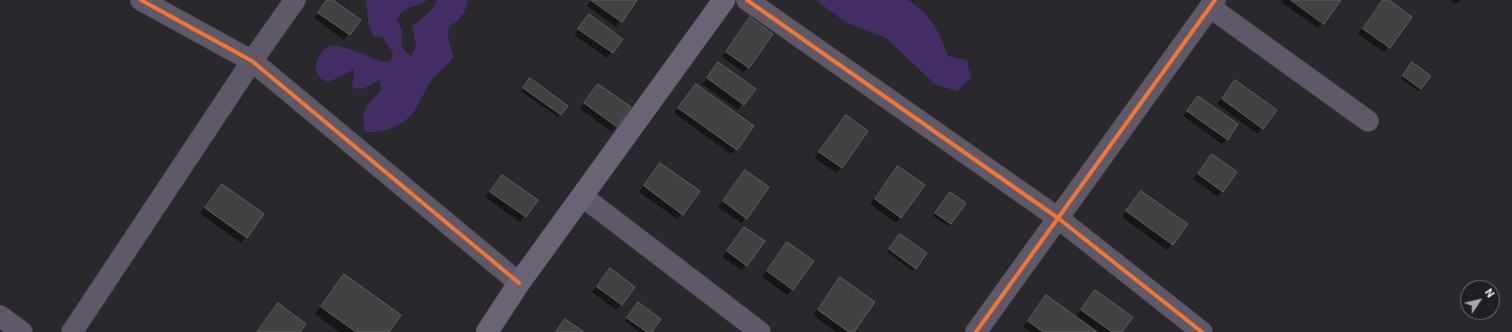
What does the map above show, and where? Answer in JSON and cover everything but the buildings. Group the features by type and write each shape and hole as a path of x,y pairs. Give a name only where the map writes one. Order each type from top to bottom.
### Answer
{"street":[{"path":"141,0 252,61 519,283"},
{"path":"72,332 252,61 295,0"},
{"path":"487,332 519,283 724,0"},
{"path":"748,0 1058,218 1202,332"},
{"path":"976,332 1212,3 1368,121"},
{"path":"582,196 760,332"},
{"path":"0,316 22,332"}],"shaded area":[{"path":"366,0 427,0 424,3 406,9 401,13 397,20 402,30 401,40 403,49 411,57 416,46 412,26 430,12 437,0 468,0 464,13 449,27 448,37 453,57 432,80 414,111 407,119 396,126 385,130 372,132 366,132 363,119 368,104 381,90 380,80 362,89 352,88 354,69 328,82 320,78 315,69 320,56 330,45 349,49 385,62 390,62 393,53 383,38 374,36 369,28"},
{"path":"816,0 907,0 928,17 938,31 948,56 967,60 971,78 957,91 936,85 886,38 845,22"}],"cycle path":[{"path":"141,0 252,61 519,283"},
{"path":"747,0 1058,218 1202,332"},
{"path":"976,332 1215,0"}]}
